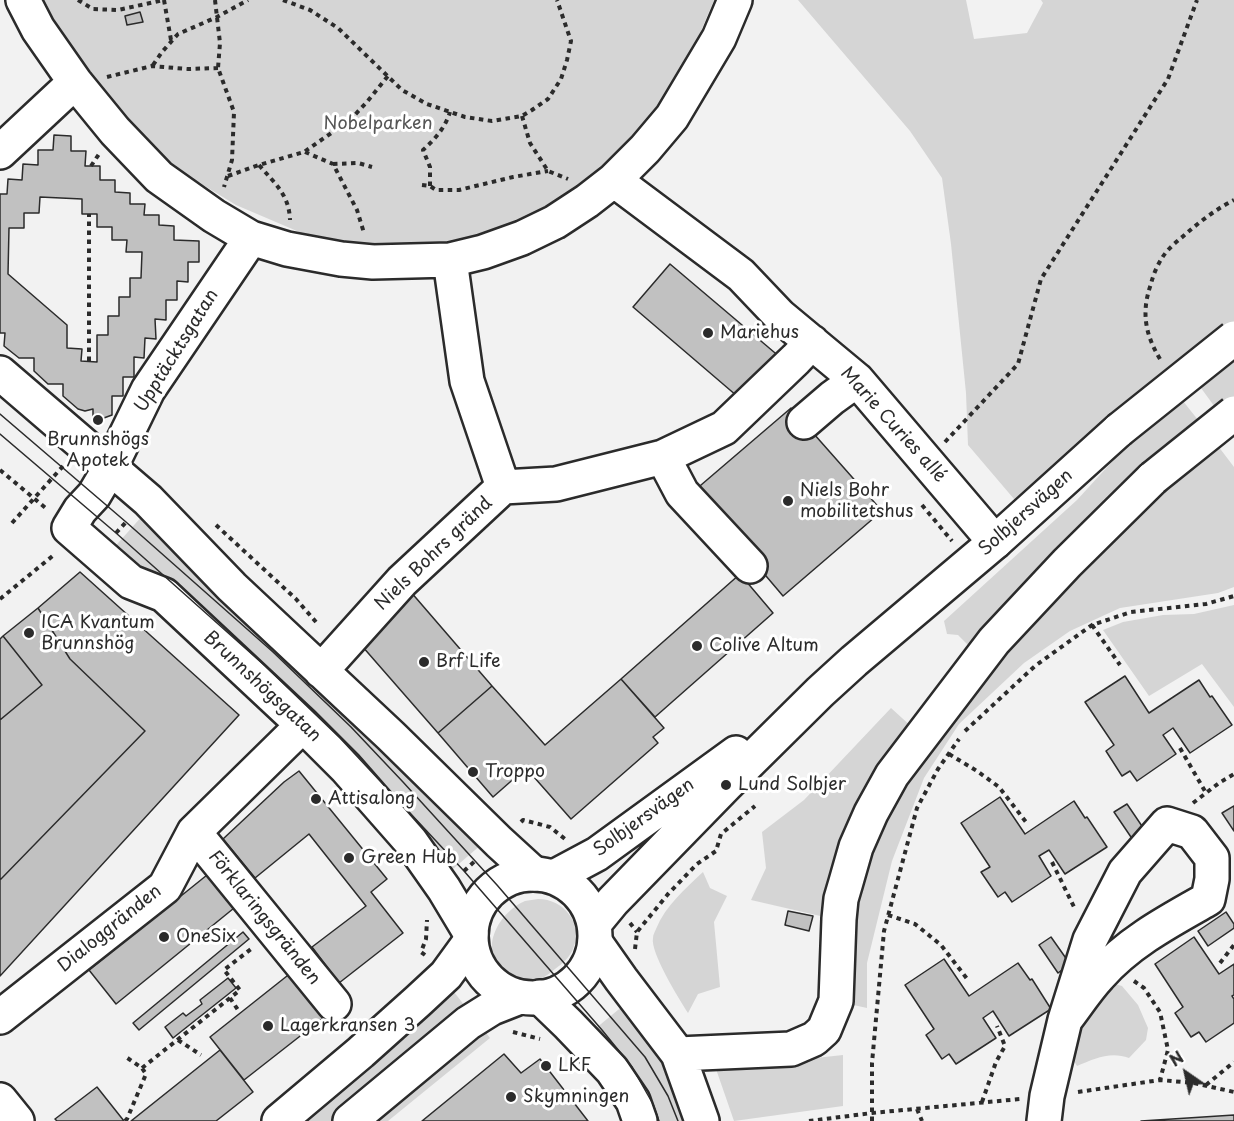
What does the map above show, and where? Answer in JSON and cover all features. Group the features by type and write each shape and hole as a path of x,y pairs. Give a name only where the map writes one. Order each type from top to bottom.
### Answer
{"street":[{"path":"23,0 38,29 88,80 115,131 159,177 214,216 251,238 287,249 373,262 450,260 483,252 522,238 555,222 587,201 614,180 645,149 672,117 718,38 735,0"},
{"path":"0,152 88,80"},
{"name":"Marie Curies allé","path":"614,180 741,275 780,316 856,380 995,542"},
{"name":"Upptäcktsgatan","path":"110,468 148,390 251,238"},
{"path":"450,260 467,381 503,487"},
{"name":"Solbjersvägen","path":"350,1121 479,1016 492,1008 530,997 554,994 566,989 578,979 592,956 601,922 726,785 820,692 995,542 1119,429 1234,338"},
{"name":"Niels Bohrs gränd","path":"321,670 402,581 503,487 556,484 663,458 724,428 812,342"},
{"path":"0,373 148,500 232,588 321,670 499,842 544,875 573,887 601,922 621,979 678,1054 702,1121"},
{"path":"804,422 856,380"},
{"path":"678,1054 791,1049 814,1039 824,1030 836,1001 839,919 855,848 892,775 994,641 1153,478 1234,412"},
{"path":"663,458 682,493 750,566"},
{"path":"69,528 80,510 94,495 110,468"},
{"name":"Brunnshögsgatan","path":"69,528 131,582 164,596 346,768 411,842 444,888 471,938"},
{"name":"Solbjersvägen","path":"279,1121 446,975 471,938 475,914 485,896 497,885 515,876 544,875 583,862 597,854 820,692"},
{"name":"Dialoggränden","path":"0,1017 165,887 194,832 303,725"},
{"path":"1044,1121 1047,1096 1065,1020 1090,940 1125,872 1167,824 1192,832 1212,858 1212,879 1208,899 1158,927 1123,953 1099,976 1065,1020"},
{"name":"Förklaringsgränden","path":"194,832 334,1004"},
{"path":"471,938 473,953 486,977 499,988 530,997 568,1024 612,1070 633,1101 640,1121"},
{"path":"0,1100 17,1121"}],"path":[{"path":"78,0 93,9 118,9 164,0 171,41"},
{"path":"214,216 232,160 234,112 218,68 220,43 215,0"},
{"path":"152,66 178,34 248,0"},
{"path":"283,0 310,10 338,28 402,90 427,104 450,112 492,121 522,116 548,99 561,80 571,41 557,0"},
{"path":"944,442 1018,364 1041,279 1168,79 1197,0"},
{"path":"88,80 152,66 188,69 218,68"},
{"path":"228,176 304,152 350,120 388,76"},
{"path":"430,186 430,167 423,150 446,124 450,112"},
{"path":"522,116 530,142 548,171"},
{"path":"304,152 333,164 358,163 372,167"},
{"path":"333,164 357,210 373,262"},
{"path":"251,238 290,224 290,207 282,192 259,165"},
{"path":"422,185 436,190 459,190 548,171 573,181 587,201"},
{"path":"1163,363 1154,349 1146,323 1147,294 1154,275 1162,258 1173,246 1199,223 1234,200"},
{"path":"89,214 89,361"},
{"path":"12,523 40,488 66,463"},
{"path":"0,470 69,528 57,552 0,599"},
{"path":"872,1121 872,1063 884,931 917,808 938,769 965,731 1035,666 1092,625 1131,612 1206,604 1234,596"},
{"path":"1092,625 1120,665"},
{"path":"1180,748 1206,793"},
{"path":"949,754 999,787 1026,822"},
{"path":"1167,824 1234,774"},
{"path":"621,979 640,963 635,951 637,932 668,894 697,864 716,851 721,834 755,806"},
{"path":"446,975 421,952 426,939 427,920 424,905 523,820 550,827 572,845 583,862"},
{"path":"1052,862 1090,940"},
{"path":"888,915 915,924 924,931 941,945 968,980"},
{"path":"601,922 637,932"},
{"path":"142,1068 240,990 224,970 274,931"},
{"path":"1220,963 1234,945"},
{"path":"1111,965 1144,988 1161,1012 1168,1050 1160,1080"},
{"path":"230,998 240,1013"},
{"path":"479,1016 495,1035 514,1032 547,1041 568,1024"},
{"path":"982,1102 996,1062 1005,1046 997,1026"},
{"path":"178,1040 201,1055"},
{"path":"125,1121 146,1074 142,1068 126,1057"},
{"path":"1205,1086 1234,1062"},
{"path":"917,1109 922,1121"}],"green space":[{"name":"Nobelparken","path":"43,0 714,0 692,52 666,103 597,178 527,220 484,235 426,246 374,247 304,234 236,205 190,177 132,128 89,74"},
{"path":"798,0 966,0 974,39 1027,33 1043,3 1041,0 1234,0 1234,326 1014,499 968,445 966,393 942,178 910,131"},
{"path":"1234,362 1234,397 1217,410 1201,388"},
{"path":"1183,401 1202,425 973,650 958,635 947,634 944,621 1077,500 1130,442"},
{"path":"1215,442 1234,467 1234,587 1218,593 1120,608 1070,631 1024,663 959,724 924,778 892,861 867,963 867,1008 849,1004 852,883 886,806 1006,639"},
{"path":"144,514 482,844 446,875 110,552"},
{"path":"1234,605 1234,707 1202,664 1149,696 1103,630 1123,622 1163,615 1194,614"},
{"path":"891,708 913,728 829,918 751,900 766,868 762,832 804,800"},
{"path":"703,872 710,888 727,896 714,922 720,987 698,994 688,1013 660,964 653,945 653,937 660,920 671,905"},
{"path":"538,899 556,903 563,908 574,922 576,940 570,955 552,972 534,981 515,980 497,965 492,945 494,934 506,915 515,907 525,901"},
{"path":"1107,982 1122,986 1138,1005 1148,1028 1146,1040 1129,1058 1115,1055 1077,1066 1068,1051 1070,1039"},
{"path":"454,992 468,1010 334,1121 307,1121 335,1092"},
{"path":"624,1005 669,1067 691,1121 646,1121 584,1038"},
{"path":"481,1026 490,1038 388,1121 369,1121"},
{"path":"843,1055 843,1106 734,1121 716,1069"}],"building":[{"path":"140,12 143,22 127,25 125,16"},
{"path":"54,135 71,136 71,151 86,151 85,166 100,166 100,180 115,180 115,192 130,193 130,204 145,204 144,215 159,215 159,225 174,226 174,240 199,241 199,262 188,262 188,282 177,281 177,300 166,300 166,320 155,319 156,339 145,338 144,358 134,357 134,377 123,377 123,396 112,396 112,415 93,422 93,409 85,411 78,409 63,396 63,384 48,384 34,371 34,358 19,358 4,346 5,333 0,333 0,194 7,194 8,179 22,180 23,164 38,165 38,150 53,150","holes":["40,197 82,199 82,214 97,214 97,227 112,227 112,240 127,240 126,252 142,252 141,278 130,278 130,297 119,297 119,316 108,316 108,335 97,335 97,362 81,361 82,349 67,348 67,325 8,274 9,228 24,228 24,213 39,213"]},
{"name":"Mariehus","path":"670,264 781,358 744,402 633,307"},
{"name":"Niels Bohr mobilitetshus","path":"791,408 882,511 783,596 694,491"},
{"path":"80,572 239,715 0,976 0,880 145,731 70,659 38,608"},
{"name":"Colive Altum","path":"740,574 773,613 655,717 621,679"},
{"name":"Brf Life","path":"410,591 492,686 438,733 355,638"},
{"path":"38,608 70,659 145,731 0,880 0,720 42,685 3,636"},
{"path":"3,636 42,685 0,720 0,639"},
{"path":"1125,676 1149,713 1199,680 1232,725 1190,753 1173,728 1163,735 1176,754 1137,781 1130,771 1122,776 1106,751 1114,745 1085,702"},
{"path":"621,679 664,728 653,737 658,743 571,819 526,768 493,797 438,733 492,686 545,745"},
{"name":"Green Hub","path":"299,771 387,879 371,892 403,933 339,983 312,947 366,906 309,834 255,878 223,839 284,782"},
{"path":"1000,797 1025,834 1074,801 1107,847 1065,874 1049,850 1039,856 1051,876 1012,902 1005,892 998,897 981,872 990,867 961,823"},
{"path":"1127,804 1146,832 1133,840 1114,812"},
{"path":"1234,806 1234,831 1222,813"},
{"name":"OneSix","path":"212,871 239,904 116,1004 89,970"},
{"path":"788,911 813,916 809,931 785,925"},
{"path":"1226,912 1234,928 1208,946 1198,931"},
{"path":"243,932 249,939 139,1030 133,1023"},
{"path":"1051,937 1070,964 1058,973 1039,945"},
{"path":"1194,937 1219,974 1234,964 1234,995 1232,996 1234,1023 1206,1042 1199,1032 1191,1037 1175,1013 1183,1007 1155,964"},
{"path":"944,959 969,996 1018,963 1030,980 1032,979 1051,1009 1009,1036 993,1011 983,1018 996,1038 956,1064 949,1054 942,1059 926,1035 934,1029 905,985"},
{"name":"Lagerkransen 3","path":"292,972 327,1015 244,1080 210,1037"},
{"path":"228,978 236,988 173,1038 165,1027 183,1013 186,1016 202,1004 200,1000"},
{"path":"220,1050 253,1092 216,1121 131,1121"},
{"name":"Skymningen","path":"504,1054 521,1073 540,1059 588,1121 422,1121"},
{"path":"97,1087 124,1121 57,1121 55,1119"},
{"path":"1234,1115 1234,1121 1141,1121"}],"tram line":[{"path":"0,414 273,652 351,727 497,885 645,1057 668,1096 678,1121"},
{"path":"0,434 116,533 263,664 340,738 464,871 602,1030 632,1067 653,1104 659,1121"}],"place":[{"name":"Mariehus","path":"708,333"},
{"name":"Brunnshögs Apotek","path":"98,420"},
{"name":"Niels Bohr mobilitetshus","path":"788,501"},
{"name":"ICA Kvantum Brunnshög","path":"29,633"},
{"name":"Colive Altum","path":"697,646"},
{"name":"Brf Life","path":"424,662"},
{"name":"Troppo","path":"473,772"},
{"name":"Lund Solbjer","path":"726,785"},
{"name":"Attisalong","path":"316,799"},
{"name":"Green Hub","path":"349,858"},
{"name":"OneSix","path":"164,937"},
{"name":"Lagerkransen 3","path":"268,1026"},
{"name":"LKF","path":"546,1066"},
{"name":"Skymningen","path":"511,1097"}]}
